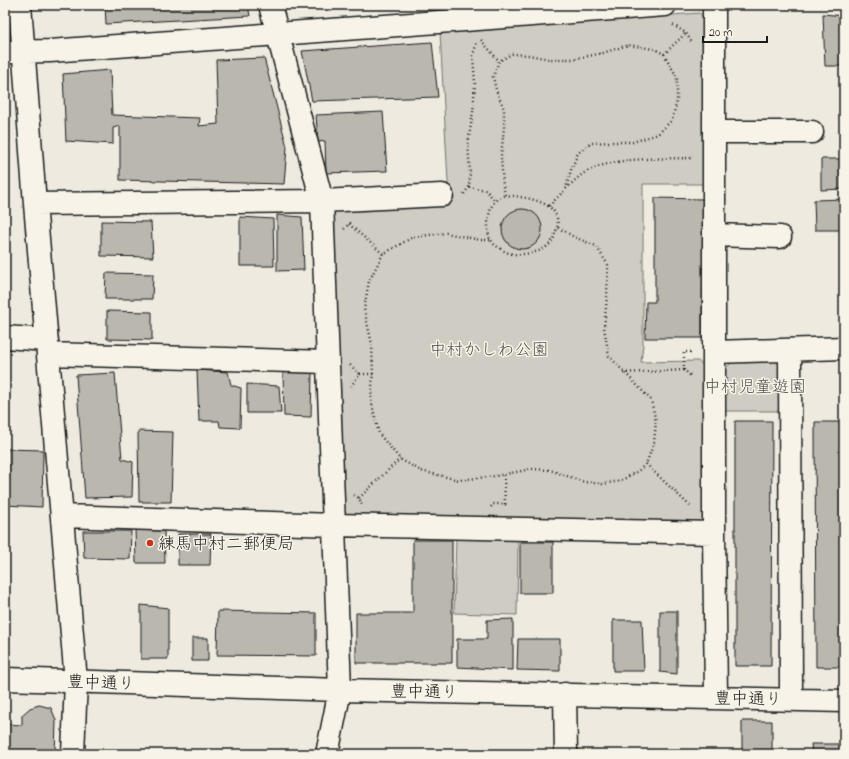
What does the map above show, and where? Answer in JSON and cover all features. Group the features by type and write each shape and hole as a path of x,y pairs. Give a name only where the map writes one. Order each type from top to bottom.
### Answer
{"street":[{"path":"20,5 14,51 35,204 76,681 73,754"},
{"path":"270,5 322,201 326,362 340,690 327,754"},
{"path":"714,5 714,533 716,697"},
{"path":"14,51 50,51 278,33 666,14"},
{"path":"714,132 812,132"},
{"path":"35,204 322,201 442,195"},
{"path":"714,235 780,237"},
{"path":"5,337 47,347 326,362"},
{"path":"715,352 844,348"},
{"path":"790,350 791,699"},
{"path":"62,516 334,525 714,533"},
{"name":"豊中通り","path":"5,679 340,690 716,697 844,701"},
{"path":"565,694 566,754"}],"path":[{"path":"666,14 686,33 693,45"},
{"path":"664,54 686,33"},
{"path":"478,37 486,36"},
{"path":"478,37 499,61"},
{"path":"463,195 469,187 470,173 468,143 473,112 475,83 473,56 478,37"},
{"path":"505,195 501,156 504,128 504,109 496,90 493,77 499,61 512,54 529,54 549,59 573,59 603,53 628,45 654,49 664,54 677,77 677,101 672,120 658,134 633,142 590,143 578,153 571,170 566,189"},
{"path":"549,206 581,175 603,164 636,160 691,158 694,154"},
{"path":"469,187 486,190 495,201"},
{"path":"505,195 529,198 549,206 556,217 557,227 552,243 542,249 526,254 512,254 499,248 490,240 488,225 489,211 495,201 505,195"},
{"path":"340,233 353,220"},
{"path":"349,224 383,254"},
{"path":"490,240 480,240 446,233 413,237 383,254 369,281 364,310 372,344 373,374 371,400 379,434 400,458 421,471 459,480 504,475 531,469 550,470 584,482 602,484 620,481 638,471 646,464 654,443 656,422 651,400 623,373 609,356 604,328 608,264 596,246 574,237 557,227"},
{"path":"349,365 360,374 373,374"},
{"path":"623,373 684,370 694,379"},
{"path":"349,388 360,374"},
{"path":"359,498 400,458"},
{"path":"646,464 694,509"},
{"path":"504,475 505,504 510,509"},
{"path":"352,494 359,498 364,510"},
{"path":"490,508 493,504 505,504"}],"green space":[{"name":"中村かしわ公園","path":"699,13 705,18 705,184 643,184 643,344 641,362 698,361 706,368 708,518 699,524 349,517 342,509 330,218 336,210 449,201 440,32"},
{"name":"中村児童遊園","path":"779,360 784,411 725,411 725,369 733,361"},
{"path":"456,537 518,539 517,615 454,613"}],"building":[{"path":"105,5 248,5 250,16 106,24"},
{"path":"823,14 844,16 844,66 825,66"},
{"path":"432,42 438,97 312,101 302,51"},
{"path":"264,58 287,147 284,184 120,180 120,126 113,128 113,144 66,141 63,74 110,70 112,115 200,118 199,126 218,124 216,60"},
{"path":"383,112 387,171 326,173 325,141 318,142 316,115"},
{"path":"821,159 844,159 844,189 821,190"},
{"path":"655,198 703,199 702,338 645,338 646,302 655,302"},
{"path":"844,199 844,230 815,230 814,200"},
{"path":"526,209 533,212 539,218 542,229 541,237 533,246 526,249 518,249 511,246 503,237 502,225 505,218 514,210"},
{"path":"277,215 302,217 304,270 277,271"},
{"path":"240,217 273,219 274,266 240,266"},
{"path":"101,221 151,222 153,257 101,256"},
{"path":"106,273 153,274 152,299 105,299"},
{"path":"107,311 152,312 152,340 107,339"},
{"path":"197,370 228,372 231,385 241,388 240,428 220,427 219,421 199,421"},
{"path":"283,372 312,373 311,417 284,416"},
{"path":"115,373 122,459 133,462 132,497 85,498 76,375"},
{"path":"247,384 279,386 281,413 247,413"},
{"path":"735,421 772,421 771,666 735,666"},
{"path":"815,422 844,422 844,667 816,667"},
{"path":"138,431 173,432 171,502 139,502"},
{"path":"5,449 43,450 42,507 5,505"},
{"path":"135,530 164,531 165,563 136,563"},
{"path":"83,531 131,531 130,559 84,558"},
{"path":"178,534 211,534 210,565 178,565"},
{"path":"413,540 452,540 452,663 356,663 356,613 413,613"},
{"path":"520,542 553,542 553,593 520,593"},
{"path":"141,605 168,608 168,659 141,659"},
{"path":"218,611 316,613 316,656 217,655"},
{"path":"660,611 677,611 677,674 660,672"},
{"path":"513,619 513,670 457,667 457,639 487,639 487,620"},
{"path":"613,620 642,620 644,671 613,671"},
{"path":"192,638 208,638 208,661 192,661"},
{"path":"518,639 560,639 560,671 517,670"},
{"path":"39,705 51,708 56,720 55,754 5,754 5,724 22,725 22,715 30,708"},
{"path":"742,721 772,721 772,754 742,754"},
{"path":"811,744 844,744 844,754 812,754"}],"place":[{"name":"練馬中村二郵便局","path":"150,543"}]}
